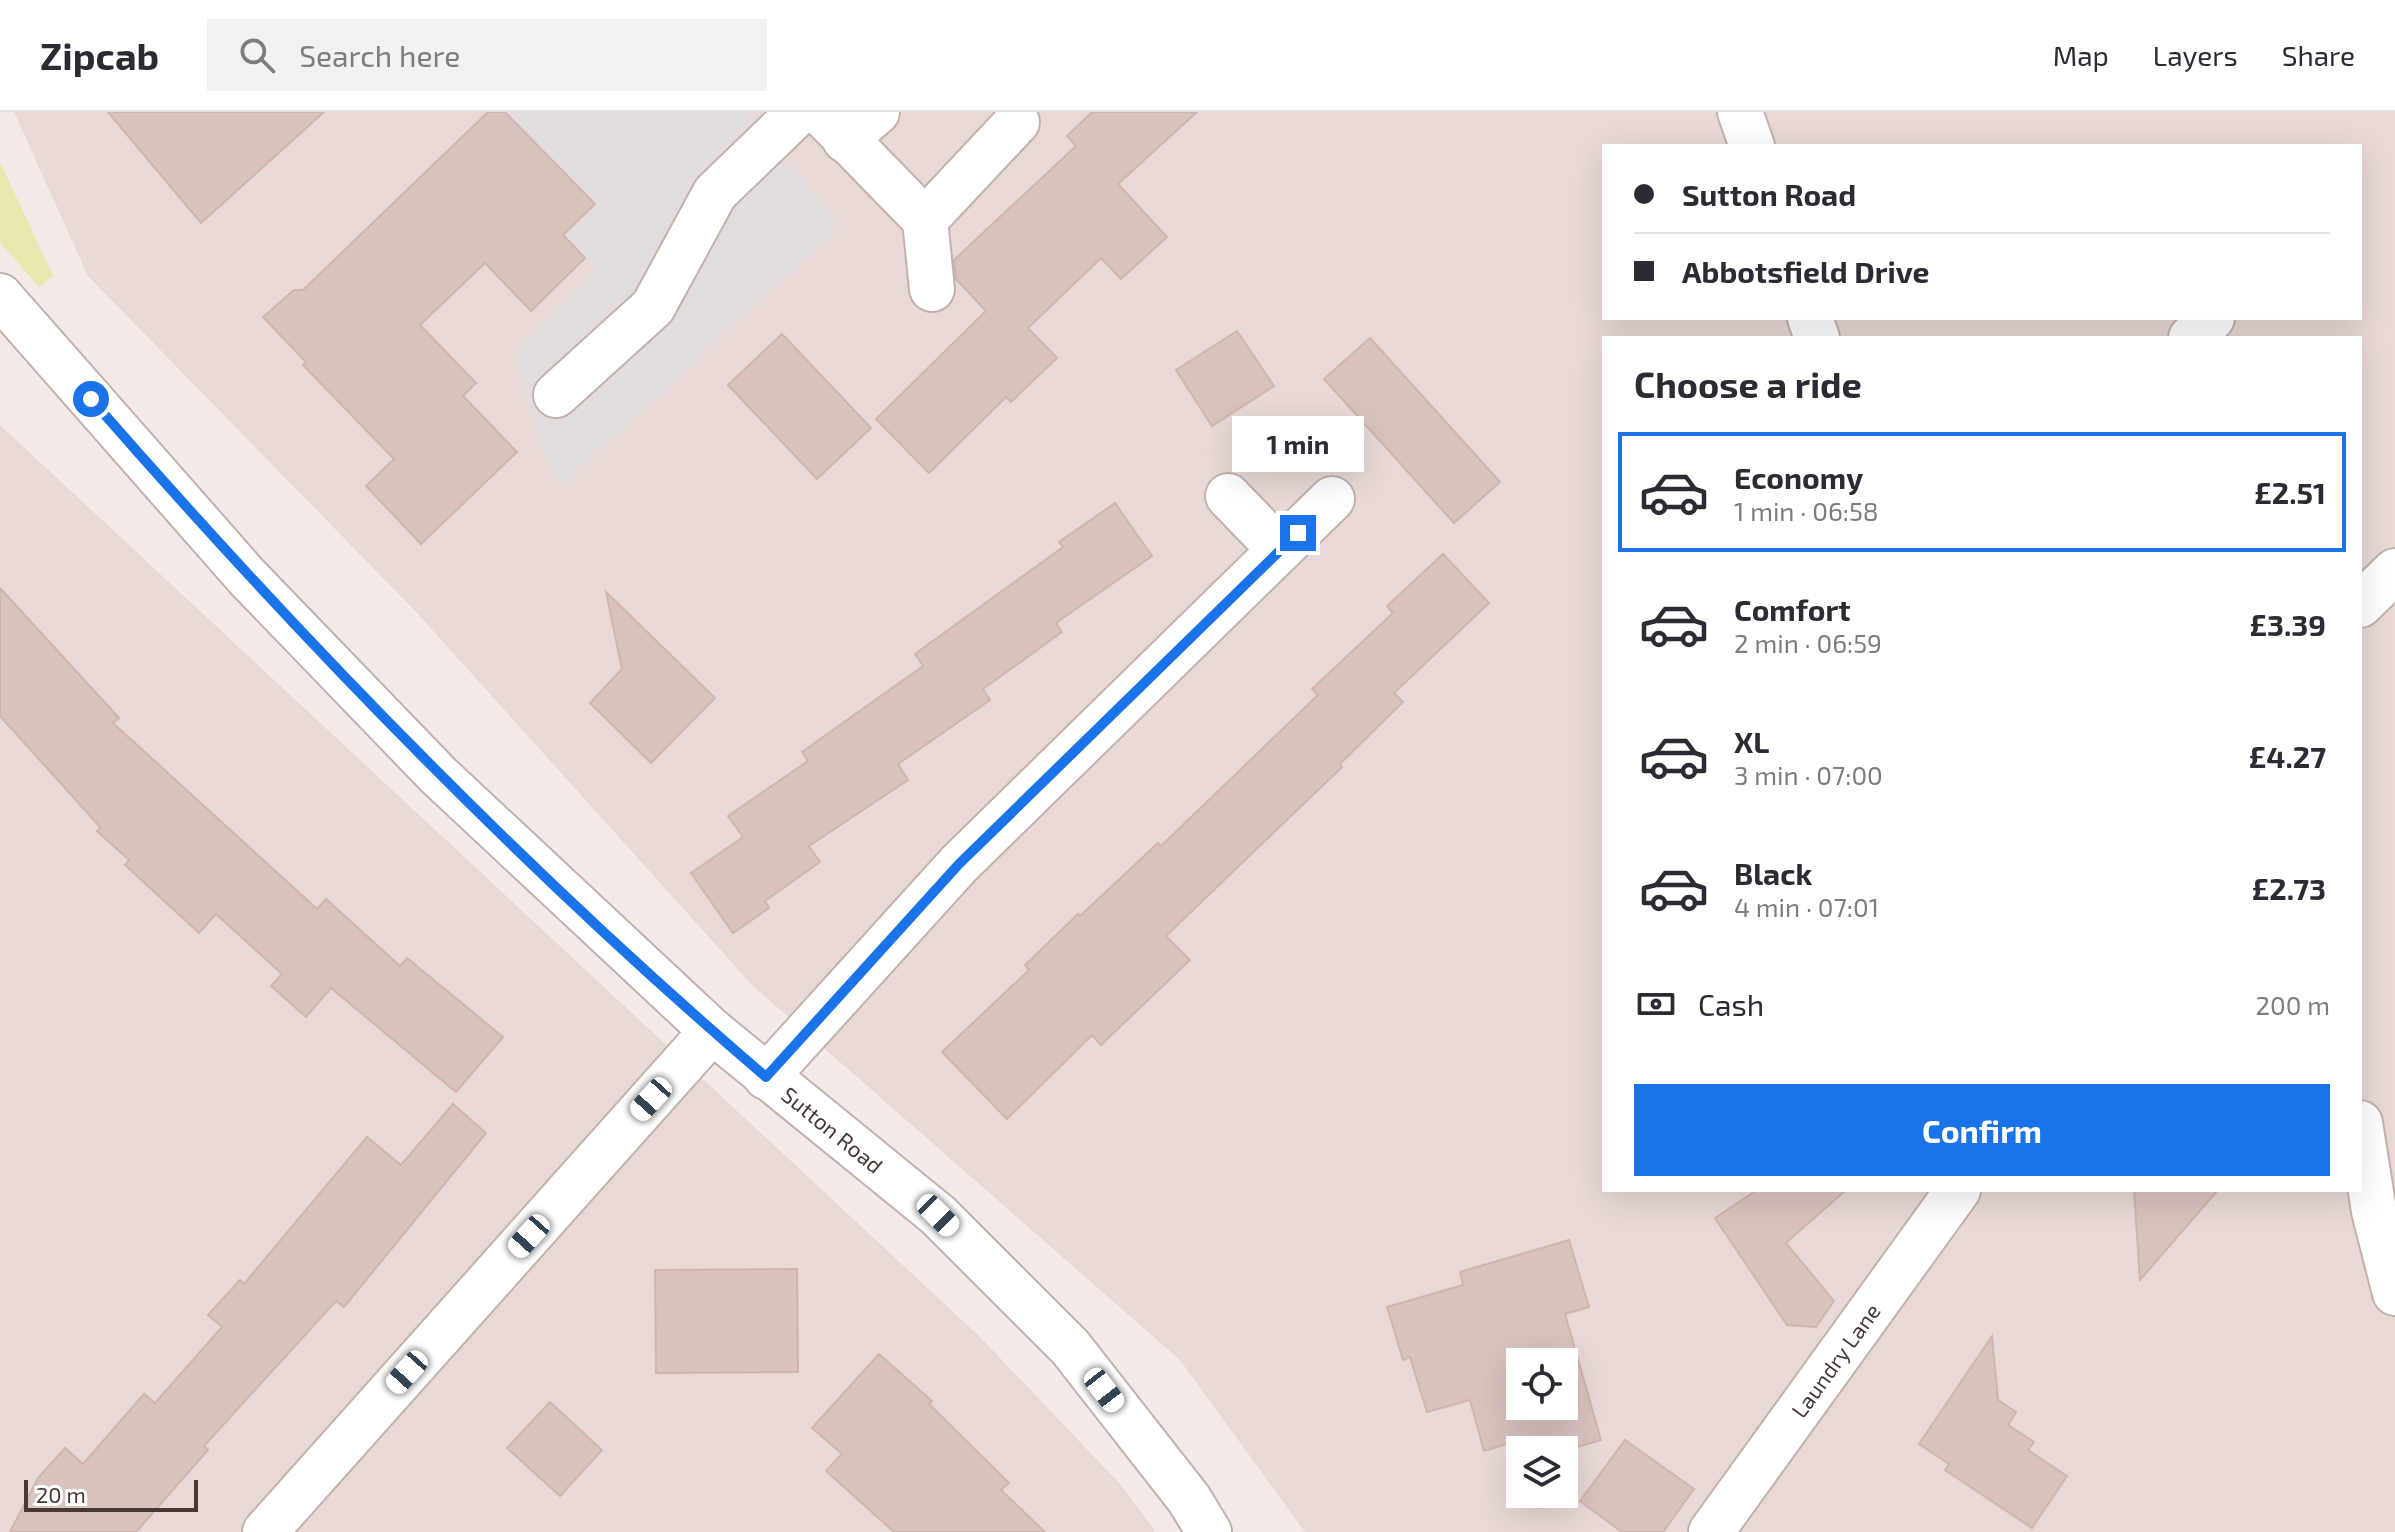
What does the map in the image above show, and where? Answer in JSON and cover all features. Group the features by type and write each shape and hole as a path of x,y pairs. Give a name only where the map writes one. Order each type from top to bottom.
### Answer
{"street":[{"path":"556,395 653,307 715,193 799,112"},
{"path":"1740,112 1751,144"},
{"path":"848,121 915,210 932,289"},
{"path":"915,210 1017,122"},
{"name":"Sutton Road","path":"0,296 247,577 438,775 712,1031 938,1215 1070,1347 1189,1499 1209,1532"},
{"path":"2193,336 2210,320"},
{"path":"1228,496 1280,550"},
{"path":"766,1077 959,864 1332,499"},
{"path":"2362,603 2395,571"},
{"path":"265,1532 712,1031"},
{"path":"2362,1136 2374,1211 2395,1293"},
{"name":"Laundry Lane","path":"1711,1532 1957,1192"}],"shaded area":[{"path":"14,112 2395,112 2395,1532 1305,1532 1180,1360 752,985 418,614 88,276"},
{"path":"505,112 748,112 842,225 561,489 538,440 513,353 596,270 563,235 595,204"},
{"path":"0,425 979,1336 1120,1484 1156,1532 0,1532"}],"green space":[{"path":"0,162 53,276 39,287 0,242"}],"building":[{"path":"108,112 324,112 201,223"},
{"path":"488,112 505,112 595,204 563,235 585,258 531,311 485,263 420,325 476,383 463,396 517,452 421,544 366,486 394,459 303,365 306,362 263,317 294,290 303,290"},
{"path":"1092,112 1197,112 1118,184 1167,237 1121,279 1101,258 1028,328 1057,358 1011,402 1006,397 929,473 876,419 986,311 956,279 954,260 1076,146 1067,136"},
{"path":"1237,331 1274,386 1212,426 1176,370"},
{"path":"782,334 871,428 817,479 728,385"},
{"path":"1370,338 1500,482 1454,523 1324,379"},
{"path":"1115,503 1152,556 1056,623 1062,632 983,689 990,700 898,764 908,780 809,846 820,862 765,901 769,908 733,933 691,873 743,837 728,816 808,761 802,752 923,666 915,654 1063,547 1059,542"},
{"path":"1443,554 1489,603 1394,693 1403,702 1340,764 1342,767 1166,936 1190,960 1101,1045 1092,1035 1007,1119 942,1052 1029,970 1025,965 1078,914 1080,916 1158,843 1161,846 1318,695 1312,689 1393,613 1387,606"},
{"path":"0,588 119,718 113,723 317,909 326,899 400,966 407,958 503,1037 456,1092 331,988 306,1017 271,986 282,974 216,914 199,933 125,865 129,860 97,831 101,828 0,716"},
{"path":"606,592 715,698 651,763 590,703 622,669"},
{"path":"453,1104 486,1133 344,1307 336,1301 204,1446 208,1450 136,1532 10,1532 38,1478 65,1448 83,1464 144,1394 155,1403 222,1327 208,1315 240,1280 244,1284 367,1137 401,1165"},
{"path":"1754,1192 1844,1192 1786,1243 1834,1301 1816,1327 1787,1325 1715,1218"},
{"path":"2134,1192 2216,1192 2140,1280"},
{"path":"1569,1240 1589,1307 1565,1314 1575,1348 1506,1348 1506,1420 1578,1420 1578,1360 1601,1440 1578,1447 1578,1436 1506,1436 1506,1444 1484,1451 1470,1400 1427,1412 1410,1357 1403,1360 1387,1307 1463,1285 1460,1272"},
{"path":"797,1269 798,1372 656,1373 655,1270"},
{"path":"1992,1336 1998,1400 2016,1412 2008,1425 2034,1442 2028,1450 2067,1476 2032,1528 1945,1470 1949,1464 1919,1444"},
{"path":"879,1354 932,1401 929,1404 1009,1483 1001,1490 1045,1532 894,1532 826,1471 842,1454 812,1428"},
{"path":"550,1402 602,1450 560,1496 507,1448"},
{"path":"1625,1440 1694,1489 1663,1532 1622,1532 1580,1501"}],"route":[{"path":"91,399 247,577 438,775 712,1031 766,1077 959,864 1298,533"}]}
